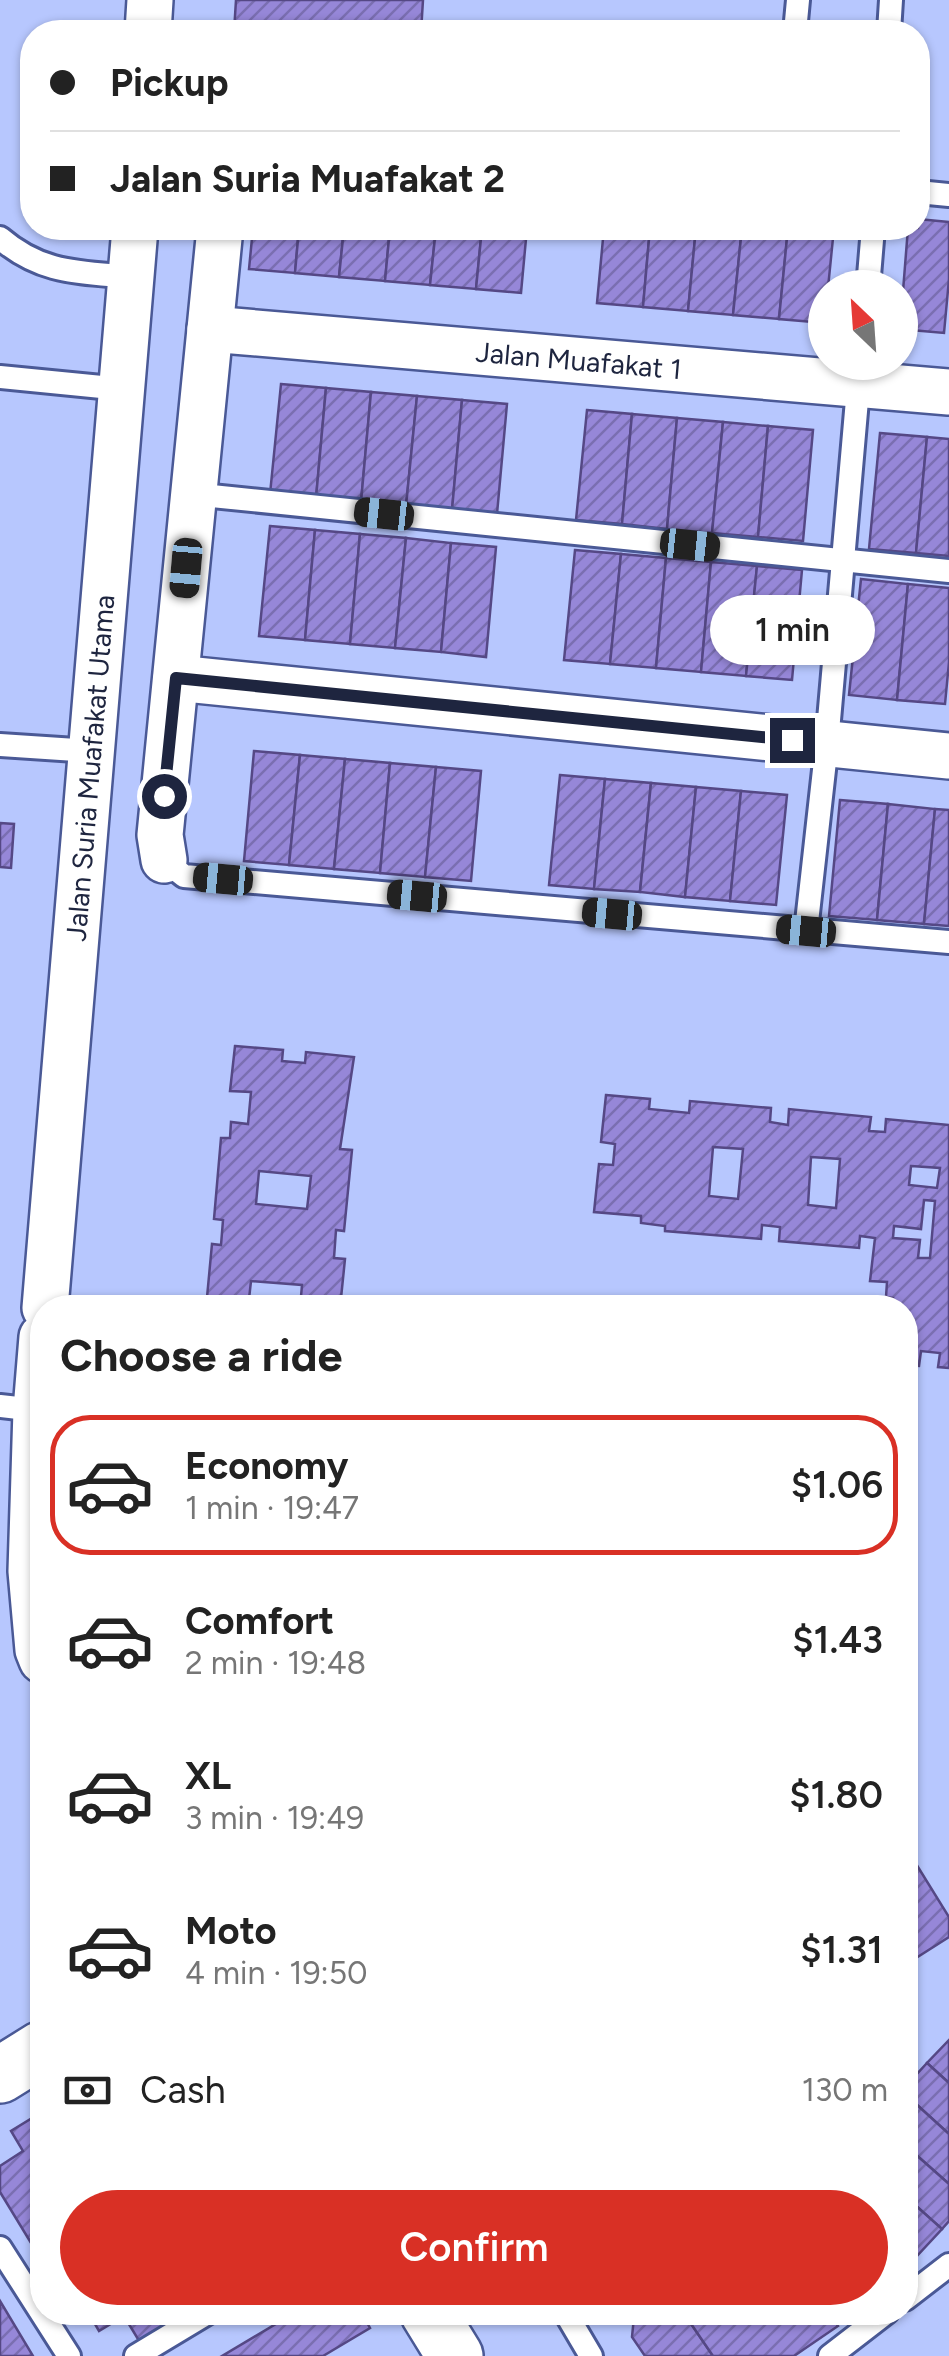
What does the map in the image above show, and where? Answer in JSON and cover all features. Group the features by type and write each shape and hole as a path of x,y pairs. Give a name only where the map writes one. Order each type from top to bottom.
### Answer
{"street":[{"name":"Jalan Suria Muafakat Utama","path":"46,1295 134,240"},
{"path":"164,860 160,835 219,240"},
{"name":"Jalan Muafakat 1","path":"210,329 808,370"},
{"name":"Jalan Muafakat 1","path":"890,380 949,392"},
{"path":"176,678 949,756"},
{"path":"30,1372 18,1408 30,1558"},
{"path":"0,2075 30,2056"},
{"path":"436,2325 454,2356"}],"lane":[{"path":"0,238 24,258 69,271 132,277"},
{"path":"870,270 872,240"},
{"path":"0,377 122,389"},
{"path":"806,931 859,380"},
{"path":"192,494 949,571"},
{"path":"0,744 92,751"},
{"path":"164,860 184,876 949,942"},
{"path":"0,2248 30,2295"},
{"path":"918,2289 949,2265"},
{"path":"49,2325 69,2356"},
{"path":"136,2356 187,2325"},
{"path":"573,2325 591,2356"},
{"path":"830,2356 870,2325"}],"building":[{"path":"236,0 423,0 422,20 235,20"},
{"path":"930,220 949,222 944,333 918,331 918,270 905,270 907,240 930,240"},
{"path":"252,240 298,240 295,273 249,269"},
{"path":"298,240 343,240 339,277 295,273"},
{"path":"343,240 389,240 385,281 339,277"},
{"path":"389,240 435,240 430,285 385,281"},
{"path":"435,240 481,240 476,289 430,285"},
{"path":"481,240 526,240 521,293 476,289"},
{"path":"603,240 649,240 643,307 597,303"},
{"path":"649,240 695,240 688,311 643,307"},
{"path":"695,240 741,240 733,315 688,311"},
{"path":"741,240 787,240 779,319 733,315"},
{"path":"787,240 833,240 830,270 808,270 808,322 779,319"},
{"path":"281,384 326,388 316,498 270,494"},
{"path":"326,388 371,392 361,502 316,498"},
{"path":"371,392 417,396 406,506 361,502"},
{"path":"417,396 462,400 452,510 406,506"},
{"path":"462,400 507,404 497,514 452,510"},
{"path":"587,410 632,414 622,524 576,520"},
{"path":"632,414 677,418 667,529 622,524"},
{"path":"677,418 723,422 712,533 667,529"},
{"path":"723,422 768,426 758,537 712,533"},
{"path":"768,426 813,430 803,541 758,537"},
{"path":"880,433 927,437 916,553 869,549"},
{"path":"927,437 949,439 949,556 916,553"},
{"path":"270,526 315,530 305,640 259,636"},
{"path":"315,530 360,534 350,644 305,640"},
{"path":"360,534 406,538 395,648 350,644"},
{"path":"406,538 451,543 441,652 395,648"},
{"path":"451,543 496,547 486,657 441,652"},
{"path":"575,550 621,554 610,664 564,660"},
{"path":"621,554 666,558 656,668 610,664"},
{"path":"666,558 711,562 701,672 656,668"},
{"path":"711,562 757,566 746,676 701,672"},
{"path":"757,566 802,570 792,680 746,676"},
{"path":"861,579 908,584 897,700 849,695"},
{"path":"908,584 949,588 945,704 897,700"},
{"path":"254,751 300,755 289,865 244,861"},
{"path":"300,755 345,759 334,869 289,865"},
{"path":"345,759 390,763 380,873 334,869"},
{"path":"390,763 436,767 425,877 380,873"},
{"path":"436,767 481,771 471,881 425,877"},
{"path":"560,775 605,779 594,889 549,885"},
{"path":"605,779 651,783 640,892 594,889"},
{"path":"651,783 696,787 685,897 640,892"},
{"path":"696,787 741,791 730,901 685,897"},
{"path":"741,791 787,795 776,905 730,901"},
{"path":"840,800 888,804 877,920 829,916"},
{"path":"888,804 935,809 924,924 877,920"},
{"path":"935,809 949,810 949,926 924,924"},
{"path":"0,823 14,824 11,868 0,867"},
{"path":"235,1046 283,1050 282,1061 305,1063 306,1052 354,1057 340,1149 352,1150 344,1231 336,1230 334,1258 345,1259 341,1295 301,1295 302,1285 251,1281 249,1295 207,1295 212,1244 221,1245 223,1220 214,1219 221,1138 230,1138 231,1122 248,1124 251,1092 230,1091","holes":["259,1171 311,1176 307,1209 256,1204"]},
{"path":"606,1095 650,1099 649,1109 689,1113 690,1101 771,1108 770,1122 788,1125 789,1109 871,1117 869,1131 885,1132 886,1119 949,1125 949,1368 938,1367 940,1353 921,1351 918,1366 918,1295 886,1295 887,1282 870,1281 875,1238 860,1236 859,1248 779,1241 780,1227 762,1225 761,1239 665,1231 665,1226 641,1223 641,1216 594,1212 599,1164 613,1165 615,1144 601,1142","holes":["713,1147 743,1149 738,1199 709,1196","811,1157 840,1159 836,1208 808,1205","911,1166 940,1168 937,1188 909,1185","924,1200 935,1201 930,1258 918,1258 920,1240 893,1238 894,1226 921,1229"]},
{"path":"918,1867 949,1917 949,1937 918,1957"},
{"path":"949,2040 949,2083 927,2063"},
{"path":"927,2063 949,2083 949,2134 918,2106 918,2073"},
{"path":"918,2106 949,2134 949,2184 918,2157"},
{"path":"30,2119 30,2241 0,2192 0,2166 23,2151 11,2131"},
{"path":"918,2157 949,2184 949,2221 942,2229 918,2208"},
{"path":"918,2208 942,2229 918,2255"},
{"path":"0,2301 33,2356 0,2356"},
{"path":"129,2325 172,2325 141,2344"},
{"path":"274,2325 370,2328 323,2356 222,2356"},
{"path":"633,2325 692,2325 713,2356 645,2356 632,2337"},
{"path":"692,2325 838,2326 794,2356 713,2356"}],"route":[{"path":"164,796 176,678 792,740"}]}
